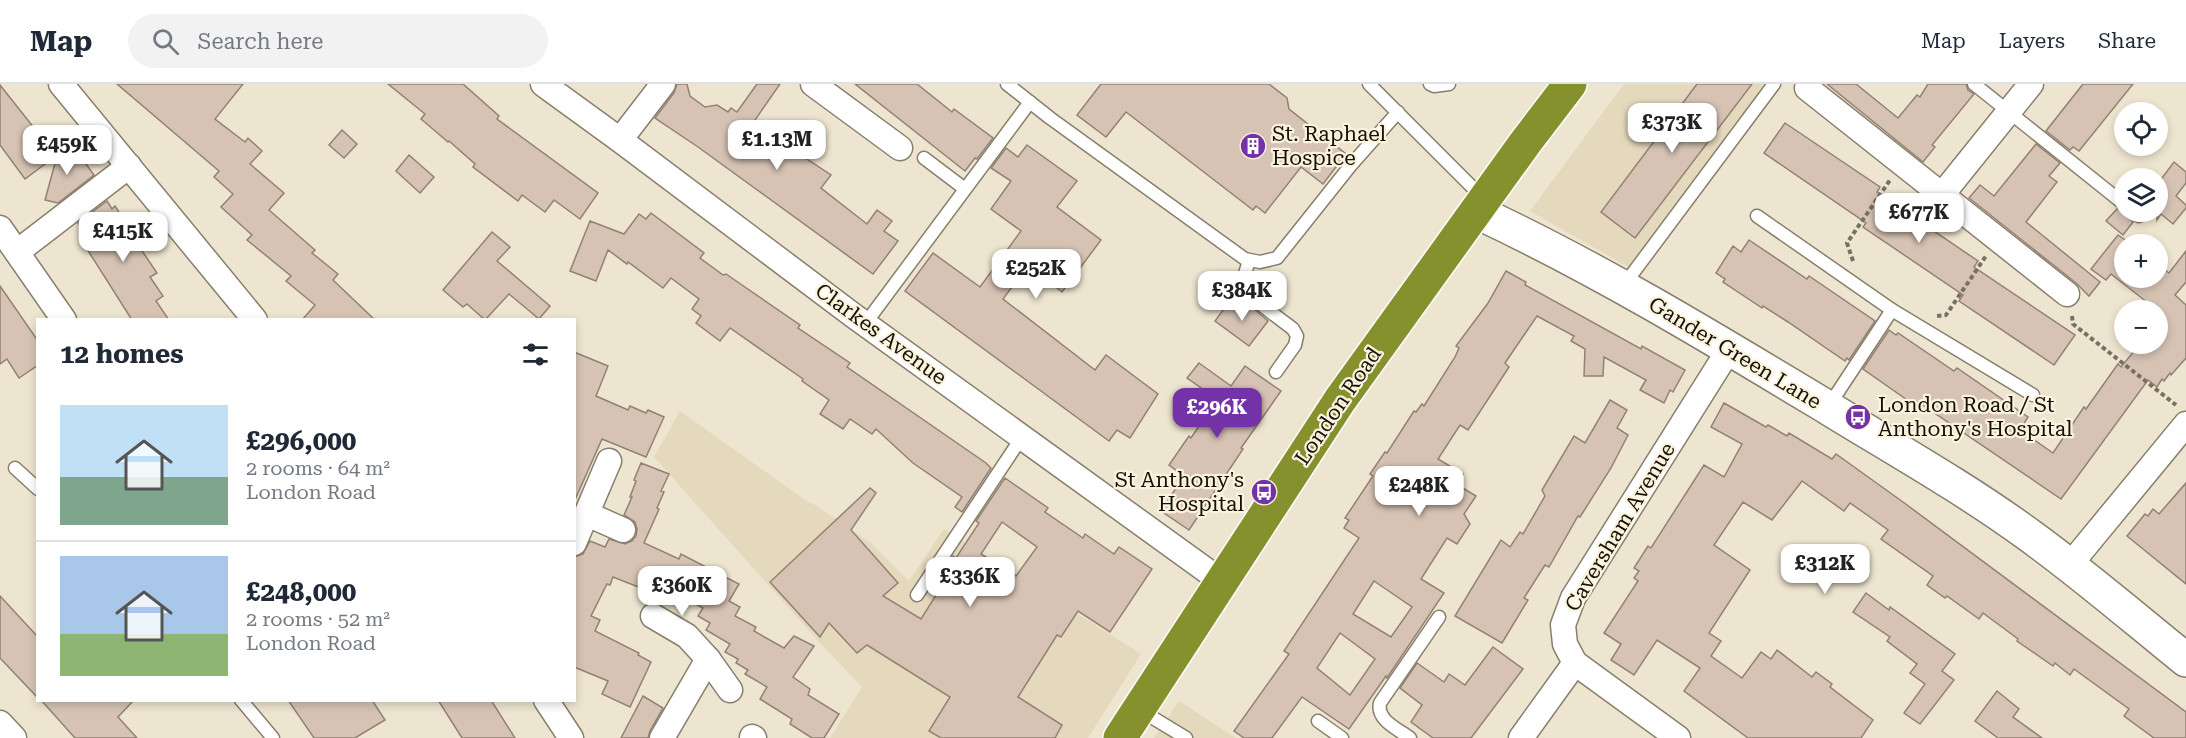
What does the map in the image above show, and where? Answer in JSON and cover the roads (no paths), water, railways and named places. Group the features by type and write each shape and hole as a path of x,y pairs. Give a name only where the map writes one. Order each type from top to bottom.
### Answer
{"highway":[{"name":"London Road","path":"1120,738 1340,400 1570,84"}],"street":[{"path":"61,84 253,318"},
{"name":"Clarkes Avenue","path":"543,84 865,324 1221,581"},
{"path":"620,140 663,84"},
{"path":"813,84 900,148"},
{"path":"1941,196 2031,84"},
{"path":"1807,88 2067,294"},
{"path":"17,252 129,166"},
{"name":"Gander Green Lane","path":"1481,206 1730,348 2012,523 2186,660"},
{"path":"0,228 63,318"},
{"name":"Caversham Avenue","path":"1575,663 1565,644 1563,625 1573,598 1730,348"},
{"path":"2069,566 2182,415"},
{"path":"576,539 609,461"},
{"path":"587,514 623,530"},
{"path":"653,616 687,636 730,690"},
{"path":"662,738 708,660"},
{"path":"1521,738 1575,663 1678,738"},
{"path":"547,702 571,738"},
{"path":"0,723 14,738"}],"lane":[{"path":"1007,84 1230,249 1250,261 1260,262 1277,258 1351,165 1398,112"},
{"path":"1369,84 1398,112 1481,206"},
{"path":"1431,84 1434,86 1449,84"},
{"path":"1623,286 1774,84"},
{"path":"1974,84 2114,196"},
{"path":"865,324 1030,102"},
{"path":"924,158 965,189"},
{"path":"1757,216 1910,322 2032,395"},
{"path":"1250,261 1244,279 1245,287 1293,329 1297,336 1295,345 1276,372"},
{"path":"1827,408 1892,310"},
{"path":"917,595 1022,437"},
{"path":"15,468 36,487"},
{"path":"1410,738 1384,719 1379,708 1380,703 1439,617"},
{"path":"243,702 273,738"},
{"path":"1139,709 1186,738"},
{"path":"1318,721 1342,738"}],"place":[{"name":"St. Raphael Hospice","path":"1253,146"},
{"name":"London Road / St Anthony's Hospital","path":"1858,417"},
{"name":"St Anthony's Hospital","path":"1264,492"}]}
